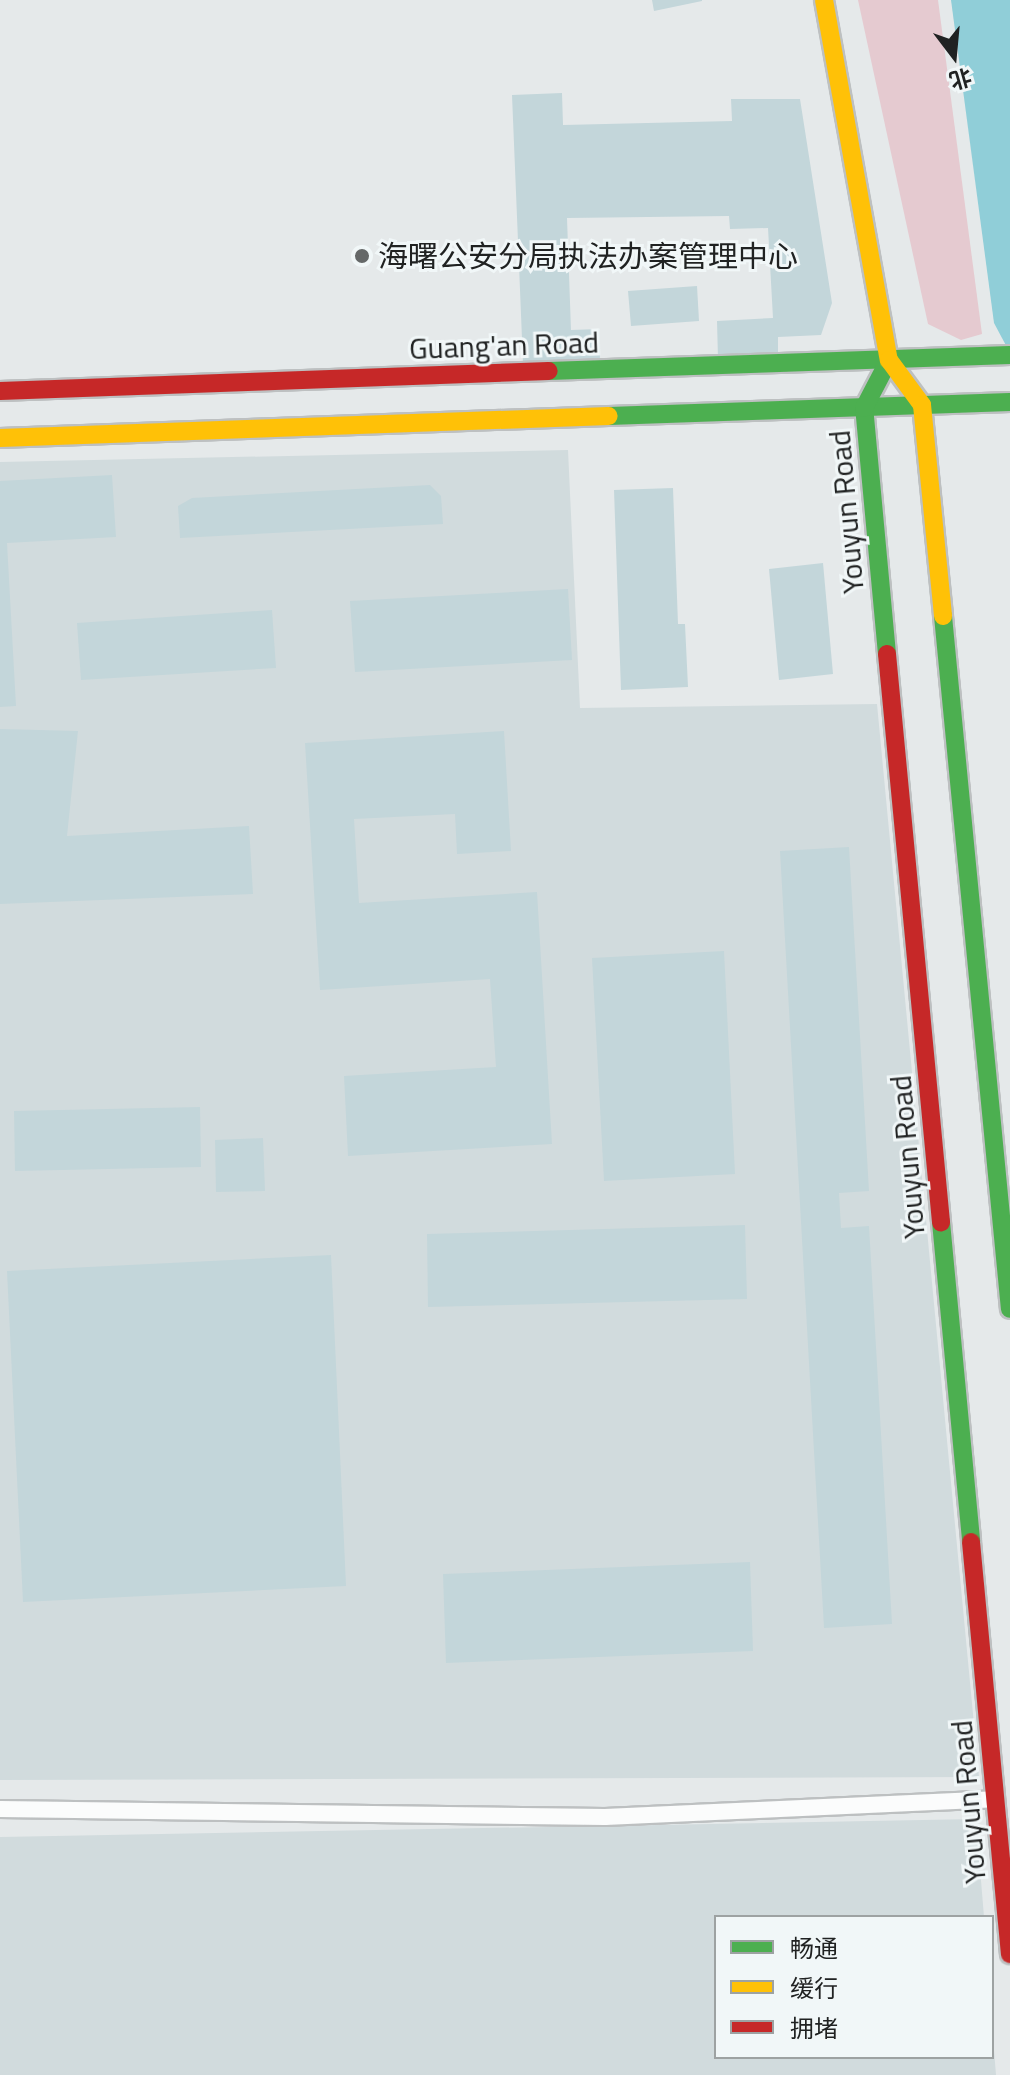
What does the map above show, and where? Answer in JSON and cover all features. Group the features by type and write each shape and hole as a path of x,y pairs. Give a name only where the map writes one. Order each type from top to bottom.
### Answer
{"street":[{"path":"824,0 889,360 922,405 1010,1309"},
{"name":"Guang'an Road","path":"0,391 1004,355"},
{"name":"Youyun Road","path":"889,360 864,408 1010,1954"},
{"path":"0,438 1009,402"}],"lane":[{"path":"0,1809 605,1817 996,1799"}],"shaded area":[{"path":"858,0 938,0 982,334 961,340 928,324"},
{"path":"568,450 580,708 877,704 979,1777 0,1780 0,462"},
{"path":"976,1819 984,1915 714,1915 714,2059 994,2059 994,2050 996,2075 0,2075 0,1837"}],"water":[{"path":"951,0 1010,0 1010,353 994,323"}],"building":[{"path":"652,0 702,0 702,1 654,11"},
{"path":"562,93 563,125 732,121 731,99 800,99 832,303 821,335 778,337 778,357 718,359 717,321 773,318 768,228 730,229 729,216 567,218 571,330 599,329 600,360 523,363 512,95"},
{"path":"697,286 699,321 631,326 628,291"},
{"path":"112,475 116,537 7,543 16,706 0,707 0,481"},
{"path":"430,485 441,496 443,524 180,538 178,506 192,498"},
{"path":"673,488 678,624 685,624 688,687 621,690 614,490"},
{"path":"823,563 833,674 779,680 769,569"},
{"path":"568,589 572,660 355,672 350,601"},
{"path":"272,610 276,668 81,680 77,623"},
{"path":"0,729 78,731 67,836 249,826 253,894 0,904"},
{"path":"504,731 511,851 457,854 455,814 354,819 359,903 537,892 552,1144 348,1156 344,1076 496,1067 490,979 320,990 305,743"},
{"path":"849,847 869,1191 839,1193 841,1228 869,1226 892,1624 824,1628 780,851"},
{"path":"724,951 735,1174 604,1181 592,958"},
{"path":"200,1107 201,1167 15,1171 14,1111"},
{"path":"263,1138 265,1191 216,1192 215,1140"},
{"path":"745,1225 747,1299 428,1307 427,1234"},
{"path":"331,1255 346,1586 23,1602 7,1271"},
{"path":"750,1562 753,1651 446,1663 443,1574"}],"traffic: fast":[{"path":"549,371 1010,355"},
{"path":"887,654 864,408 889,360"},
{"path":"609,416 1010,402"},
{"path":"943,616 1010,1309"},
{"path":"941,1222 971,1542"}],"traffic: slow":[{"path":"824,0 889,360 922,405 943,616"},
{"path":"0,438 609,416"}],"traffic: jam":[{"path":"0,391 549,371"},
{"path":"887,654 941,1222"},
{"path":"971,1542 1010,1954"}],"place":[{"name":"海曙公安分局执法办案管理中心","path":"362,256"}]}
